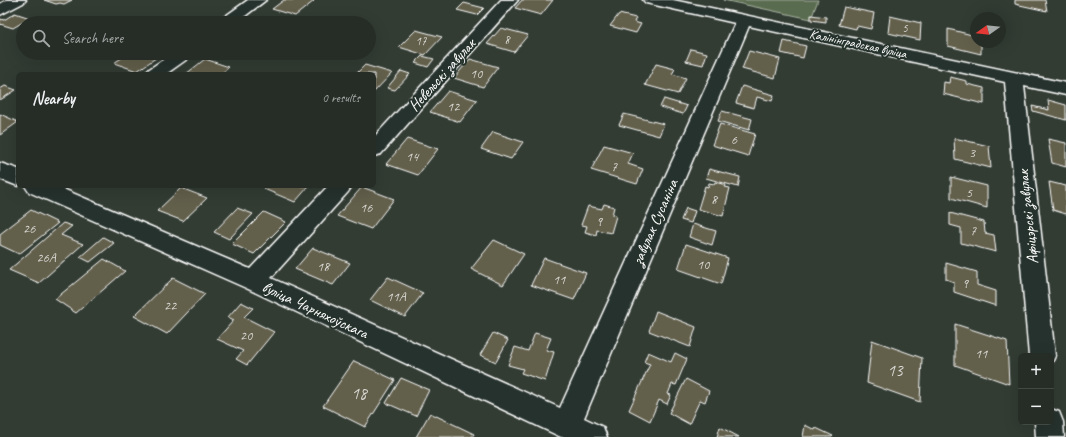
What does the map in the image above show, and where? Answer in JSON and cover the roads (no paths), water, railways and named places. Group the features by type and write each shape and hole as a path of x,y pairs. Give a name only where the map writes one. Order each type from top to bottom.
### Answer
{"street":[{"path":"0,10 18,0"},
{"path":"236,16 258,0"},
{"name":"Невельскі завулак","path":"376,147 510,0"},
{"name":"Калінінградская вуліца","path":"651,0 1066,89"},
{"name":"завулак Сусаніна","path":"566,425 744,20"},
{"path":"157,72 174,60"},
{"name":"Афіцэрскі завулак","path":"1014,78 1042,353"},
{"name":"вуліца Чарняхоўскага","path":"41,188 254,281 593,437"},
{"path":"254,281 339,188"},
{"path":"1049,425 1050,437"}]}
